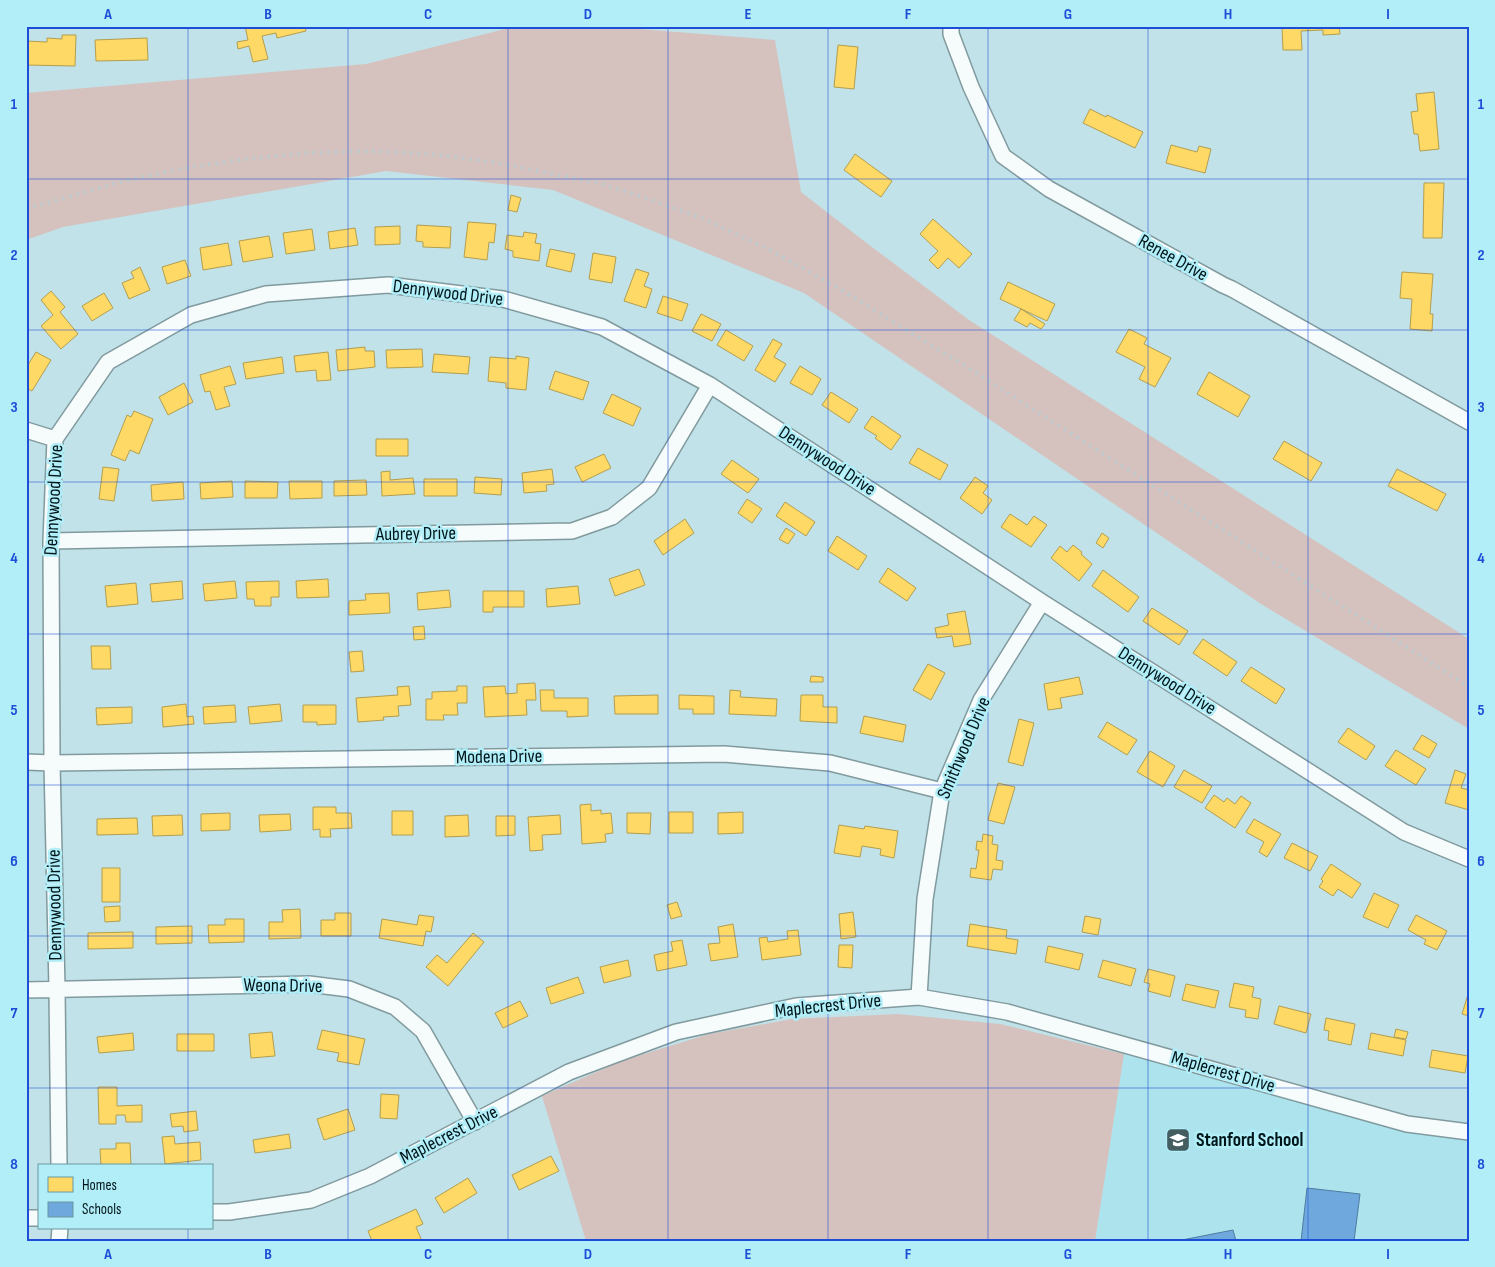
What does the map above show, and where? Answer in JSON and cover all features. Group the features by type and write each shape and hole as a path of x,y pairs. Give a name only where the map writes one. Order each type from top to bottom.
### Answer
{"street":[{"name":"Renee Drive","path":"951,26 951,34 970,87 1003,156 1049,189 1469,422"},
{"name":"Dennywood Drive","path":"59,1164 52,763 51,541 56,439 108,362 191,316 266,294 388,285 503,299 602,327 710,385 1042,602 1404,832 1469,859"},
{"name":"Aubrey Drive","path":"51,541 572,531 612,517 649,488 710,385"},
{"path":"26,430 56,439"},
{"name":"Smithwood Drive","path":"920,997 925,899 942,791 981,700 1042,602"},
{"name":"Modena Drive","path":"26,762 724,754 830,763 942,791"},
{"name":"Weona Drive","path":"26,990 309,984 349,990 395,1007 423,1031 476,1122"},
{"name":"Maplecrest Drive","path":"212,1212 229,1212 311,1200 370,1176 569,1072 676,1032 796,1006 920,997 1007,1012 1407,1124 1469,1132"}],"shaded area":[{"path":"517,26 602,26 775,40 801,192 969,320 1469,639 1469,729 1261,604 804,293 553,190 386,171 63,227 26,240 26,93 366,64"},
{"path":"898,1014 1000,1024 1124,1054 1095,1241 586,1241 542,1096 621,1061 709,1034 792,1019"},
{"path":"1125,1045 1407,1124 1469,1132 1469,1241 1095,1241"}],"building: Homes":[{"path":"245,26 305,26 306,31 277,38 276,33 262,36 268,59 253,62 249,46 238,49 237,42 248,40"},
{"path":"1282,26 1339,26 1340,34 1323,35 1323,30 1301,31 1302,50 1283,50"},
{"path":"62,35 76,35 75,66 26,65 26,41 47,42 47,38 62,39"},
{"path":"147,38 148,60 96,61 95,40"},
{"path":"838,45 858,47 854,89 834,87"},
{"path":"1434,92 1439,149 1420,151 1418,134 1414,134 1411,112 1418,111 1416,94"},
{"path":"1090,109 1143,132 1135,148 1083,123"},
{"path":"1171,145 1197,152 1199,146 1211,149 1205,173 1166,163"},
{"path":"855,154 892,181 881,197 844,170"},
{"path":"1424,183 1444,183 1442,238 1423,238"},
{"path":"511,195 521,198 517,212 508,210"},
{"path":"933,219 972,254 959,268 948,258 938,269 929,260 938,251 920,234"},
{"path":"468,222 496,224 494,243 489,242 487,260 464,257"},
{"path":"417,225 451,227 450,248 423,247 423,242 416,241"},
{"path":"400,226 400,244 375,245 375,227"},
{"path":"355,228 358,245 330,249 328,232"},
{"path":"312,229 315,250 286,254 283,233"},
{"path":"524,232 537,234 535,243 541,244 539,261 513,257 513,251 505,249 507,235 523,237"},
{"path":"269,236 273,257 243,262 239,241"},
{"path":"228,243 232,265 203,270 200,248"},
{"path":"550,249 575,254 571,272 546,266"},
{"path":"593,253 616,257 612,283 589,279"},
{"path":"185,260 191,276 167,284 162,267"},
{"path":"140,267 150,290 129,299 122,283 134,278 131,272"},
{"path":"636,269 649,273 644,286 652,289 646,308 624,301"},
{"path":"1402,272 1433,274 1430,314 1433,314 1432,331 1410,329 1412,299 1400,298"},
{"path":"1008,282 1055,304 1047,321 1000,299"},
{"path":"51,291 65,307 60,312 78,334 61,349 41,326 53,315 41,300"},
{"path":"104,293 113,308 92,321 82,306"},
{"path":"663,296 688,304 682,321 657,313"},
{"path":"1021,309 1045,324 1041,329 1030,323 1027,327 1014,320"},
{"path":"701,314 721,324 712,341 692,331"},
{"path":"1129,329 1147,338 1144,344 1171,358 1155,387 1139,379 1145,367 1116,352"},
{"path":"726,330 753,346 744,361 717,345"},
{"path":"773,339 782,344 774,357 786,364 775,382 755,370"},
{"path":"365,347 365,351 374,351 375,367 338,371 336,350"},
{"path":"422,349 423,367 387,368 386,350"},
{"path":"36,352 51,360 32,391 26,388 26,368"},
{"path":"328,352 331,380 317,381 316,370 296,372 294,356"},
{"path":"434,354 470,357 468,374 432,372"},
{"path":"516,356 529,358 526,390 506,388 506,383 488,381 490,357 516,359"},
{"path":"282,357 284,373 246,379 243,363"},
{"path":"230,366 236,384 224,387 230,406 216,410 210,391 205,392 200,375"},
{"path":"800,366 821,379 812,395 790,383"},
{"path":"555,371 589,382 583,400 549,389"},
{"path":"1209,372 1250,396 1238,417 1197,394"},
{"path":"184,383 193,402 168,415 159,397"},
{"path":"831,392 858,409 849,423 822,405"},
{"path":"612,394 641,408 633,426 603,413"},
{"path":"134,411 153,419 139,454 130,450 125,461 111,455 127,415 131,417"},
{"path":"872,416 901,436 891,450 875,438 877,436 864,428"},
{"path":"376,439 408,439 408,456 376,456"},
{"path":"1284,441 1322,463 1311,481 1273,459"},
{"path":"918,448 948,465 940,480 909,463"},
{"path":"604,454 611,468 582,482 575,467"},
{"path":"732,460 759,479 748,493 721,474"},
{"path":"103,467 119,469 114,501 99,499"},
{"path":"552,469 554,484 546,485 547,491 524,493 522,473"},
{"path":"1397,469 1446,494 1437,511 1388,486"},
{"path":"390,471 390,480 413,478 415,494 382,496 381,472"},
{"path":"475,477 502,479 501,495 474,493"},
{"path":"975,477 988,486 983,493 992,500 982,514 960,498"},
{"path":"424,479 457,479 457,496 424,496"},
{"path":"366,480 367,495 334,496 334,481"},
{"path":"232,481 233,497 201,499 200,483"},
{"path":"245,481 278,482 277,498 245,498"},
{"path":"289,481 322,481 322,498 290,499"},
{"path":"183,482 184,499 152,501 151,485"},
{"path":"747,499 762,509 752,523 738,513"},
{"path":"785,502 815,522 806,536 776,516"},
{"path":"1010,514 1027,525 1034,516 1047,525 1031,547 1001,527"},
{"path":"685,519 694,533 663,555 654,541"},
{"path":"786,528 795,534 788,544 779,539"},
{"path":"1102,533 1109,538 1103,548 1096,543"},
{"path":"837,536 867,556 858,570 828,551"},
{"path":"1073,545 1092,564 1079,581 1051,558 1060,546 1067,552"},
{"path":"888,568 916,588 907,601 879,582"},
{"path":"639,569 645,585 615,596 609,579"},
{"path":"1103,570 1139,597 1128,612 1092,586"},
{"path":"328,579 329,597 297,598 296,581"},
{"path":"182,581 183,599 152,602 150,584"},
{"path":"235,581 237,598 205,601 203,584"},
{"path":"279,581 279,597 271,597 271,606 255,606 254,599 247,599 246,582"},
{"path":"136,583 138,604 107,607 105,586"},
{"path":"578,586 580,604 547,607 546,589"},
{"path":"449,590 451,607 418,610 417,593"},
{"path":"483,591 524,591 524,607 493,607 493,612 483,612"},
{"path":"389,593 390,613 349,615 349,601 366,600 365,594"},
{"path":"1152,608 1188,631 1179,645 1143,621"},
{"path":"965,611 971,644 954,647 952,636 937,638 935,628 949,625 947,614"},
{"path":"424,626 425,639 414,640 413,627"},
{"path":"1203,639 1237,662 1227,676 1193,653"},
{"path":"91,646 110,646 111,669 92,669"},
{"path":"362,651 364,671 351,672 349,652"},
{"path":"928,664 945,673 931,700 913,690"},
{"path":"1251,667 1285,689 1276,704 1241,681"},
{"path":"811,676 823,677 823,682 810,682"},
{"path":"1079,677 1083,694 1060,698 1062,708 1048,710 1044,684"},
{"path":"535,683 536,700 526,700 527,715 485,717 483,687 505,686 506,694 517,693 517,684"},
{"path":"409,686 411,705 398,706 399,716 383,717 384,720 358,722 356,698 398,695 397,687"},
{"path":"457,686 467,686 467,703 457,703 458,715 443,715 444,720 426,720 426,699 432,699 432,692 457,691"},
{"path":"540,690 554,690 554,698 588,698 588,716 567,717 567,711 541,711"},
{"path":"730,690 741,691 740,697 777,699 776,716 729,714"},
{"path":"658,695 658,714 615,714 614,696"},
{"path":"679,695 714,696 714,714 693,714 693,709 679,709"},
{"path":"801,695 823,695 823,707 837,707 837,723 800,721"},
{"path":"186,704 187,717 193,716 194,724 163,727 162,707"},
{"path":"280,704 282,721 250,724 248,707"},
{"path":"235,705 236,722 204,724 203,707"},
{"path":"303,705 336,705 336,724 317,725 317,722 303,722"},
{"path":"132,707 132,723 97,725 96,708"},
{"path":"864,716 906,725 903,742 860,733"},
{"path":"1019,719 1034,723 1023,766 1008,762"},
{"path":"1107,722 1137,740 1127,755 1098,737"},
{"path":"1348,728 1375,746 1366,760 1338,742"},
{"path":"1422,735 1437,744 1429,758 1413,749"},
{"path":"1396,750 1426,769 1416,785 1385,766"},
{"path":"1150,751 1175,766 1163,787 1137,772"},
{"path":"1184,770 1212,786 1202,803 1174,787"},
{"path":"1455,770 1466,774 1461,788 1469,790 1469,810 1445,803"},
{"path":"998,783 1015,787 1004,824 988,820"},
{"path":"1214,795 1224,802 1227,798 1235,804 1241,796 1251,803 1235,828 1205,808"},
{"path":"591,804 591,811 601,810 601,814 611,813 613,833 605,834 606,842 582,844 580,805"},
{"path":"313,807 336,807 336,813 351,813 352,828 330,829 331,837 320,837 320,829 313,830"},
{"path":"392,811 413,811 413,835 392,835"},
{"path":"669,812 693,812 693,833 669,833"},
{"path":"743,812 743,833 718,834 718,813"},
{"path":"230,813 230,830 201,831 201,814"},
{"path":"627,813 651,813 650,834 627,833"},
{"path":"290,814 291,830 260,832 259,815"},
{"path":"182,815 183,835 153,836 152,816"},
{"path":"468,815 469,836 445,837 445,816"},
{"path":"560,815 561,834 542,835 543,850 530,851 528,817"},
{"path":"496,816 515,816 515,835 496,836"},
{"path":"137,818 138,834 97,835 97,819"},
{"path":"1254,819 1281,834 1267,857 1259,852 1264,842 1246,832"},
{"path":"839,825 864,829 865,826 898,831 894,858 880,855 881,849 862,846 860,857 834,853"},
{"path":"983,834 993,836 992,844 998,845 996,860 1003,861 1002,870 993,869 991,880 970,877 971,868 976,869 979,850 976,850 977,841 982,842"},
{"path":"1292,843 1318,856 1310,871 1284,858"},
{"path":"1331,864 1361,884 1352,898 1338,889 1333,896 1319,887 1323,881 1321,879"},
{"path":"102,868 120,868 120,902 102,902"},
{"path":"1374,893 1399,905 1388,928 1363,917"},
{"path":"677,902 682,916 671,919 667,905"},
{"path":"120,906 120,921 105,922 104,907"},
{"path":"300,909 301,938 269,939 269,922 283,922 282,910"},
{"path":"853,912 856,937 841,939 839,914"},
{"path":"335,913 351,913 351,936 321,936 321,920 335,920"},
{"path":"419,915 434,917 431,932 426,931 423,946 379,938 382,919 417,925"},
{"path":"1416,915 1447,931 1437,950 1424,944 1426,940 1408,930"},
{"path":"1085,916 1101,919 1098,935 1082,932"},
{"path":"225,919 244,919 244,942 209,943 208,925 225,925"},
{"path":"733,924 738,957 711,961 708,944 720,943 718,927"},
{"path":"970,924 1007,930 1006,938 1018,940 1016,954 967,946"},
{"path":"192,926 192,943 156,944 156,927"},
{"path":"798,930 801,955 762,960 759,938 767,937 768,942 788,939 787,931"},
{"path":"133,932 133,948 88,949 88,933"},
{"path":"473,933 484,942 448,986 426,967 437,955 447,963"},
{"path":"682,940 687,965 657,971 654,955 673,951 671,942"},
{"path":"839,945 853,945 852,968 838,967"},
{"path":"1048,946 1083,954 1079,970 1045,962"},
{"path":"628,960 631,976 604,983 600,967"},
{"path":"1103,960 1136,969 1131,986 1098,977"},
{"path":"1148,969 1175,976 1170,997 1148,991 1150,984 1144,982"},
{"path":"578,977 584,993 551,1004 546,988"},
{"path":"1234,983 1254,987 1252,997 1261,999 1258,1019 1245,1017 1246,1010 1229,1007"},
{"path":"1186,984 1219,991 1215,1008 1182,1000"},
{"path":"1469,991 1469,1016 1462,1014"},
{"path":"520,1001 528,1016 503,1028 495,1013"},
{"path":"1279,1006 1311,1014 1306,1033 1274,1024"},
{"path":"1326,1018 1355,1024 1351,1045 1328,1040 1329,1031 1324,1030"},
{"path":"1396,1029 1408,1032 1406,1039 1394,1037"},
{"path":"322,1030 365,1039 359,1065 337,1061 339,1053 317,1049"},
{"path":"272,1032 275,1056 251,1058 249,1034"},
{"path":"133,1033 134,1050 99,1053 97,1037"},
{"path":"1371,1033 1406,1040 1403,1056 1368,1049"},
{"path":"177,1034 214,1034 214,1051 177,1051"},
{"path":"1432,1050 1468,1056 1465,1073 1429,1067"},
{"path":"98,1087 117,1087 117,1106 142,1105 142,1122 126,1122 125,1115 116,1115 116,1124 99,1124"},
{"path":"381,1094 399,1095 397,1119 380,1118"},
{"path":"348,1109 355,1130 324,1140 317,1119"},
{"path":"196,1111 198,1130 184,1132 183,1126 172,1127 170,1114"},
{"path":"289,1134 291,1148 255,1153 253,1140"},
{"path":"174,1136 175,1144 200,1142 201,1160 165,1164 162,1137"},
{"path":"116,1143 130,1143 131,1164 101,1164 100,1149 116,1149"},
{"path":"551,1156 559,1171 519,1190 512,1175"},
{"path":"468,1178 477,1193 444,1213 435,1198"},
{"path":"416,1209 423,1224 416,1227 422,1241 372,1241 368,1231"}],"building: Schools":[{"path":"1307,1188 1360,1194 1354,1241 1301,1241"},
{"path":"1233,1230 1236,1241 1182,1241 1182,1240"}],"railway":[{"path":"26,209 124,181 185,168 307,153 369,151 431,154 493,162 598,183 649,199 702,218 772,251 838,288 967,367 1469,687"}],"place":[{"name":"Stanford School","path":"1178,1140"}]}
